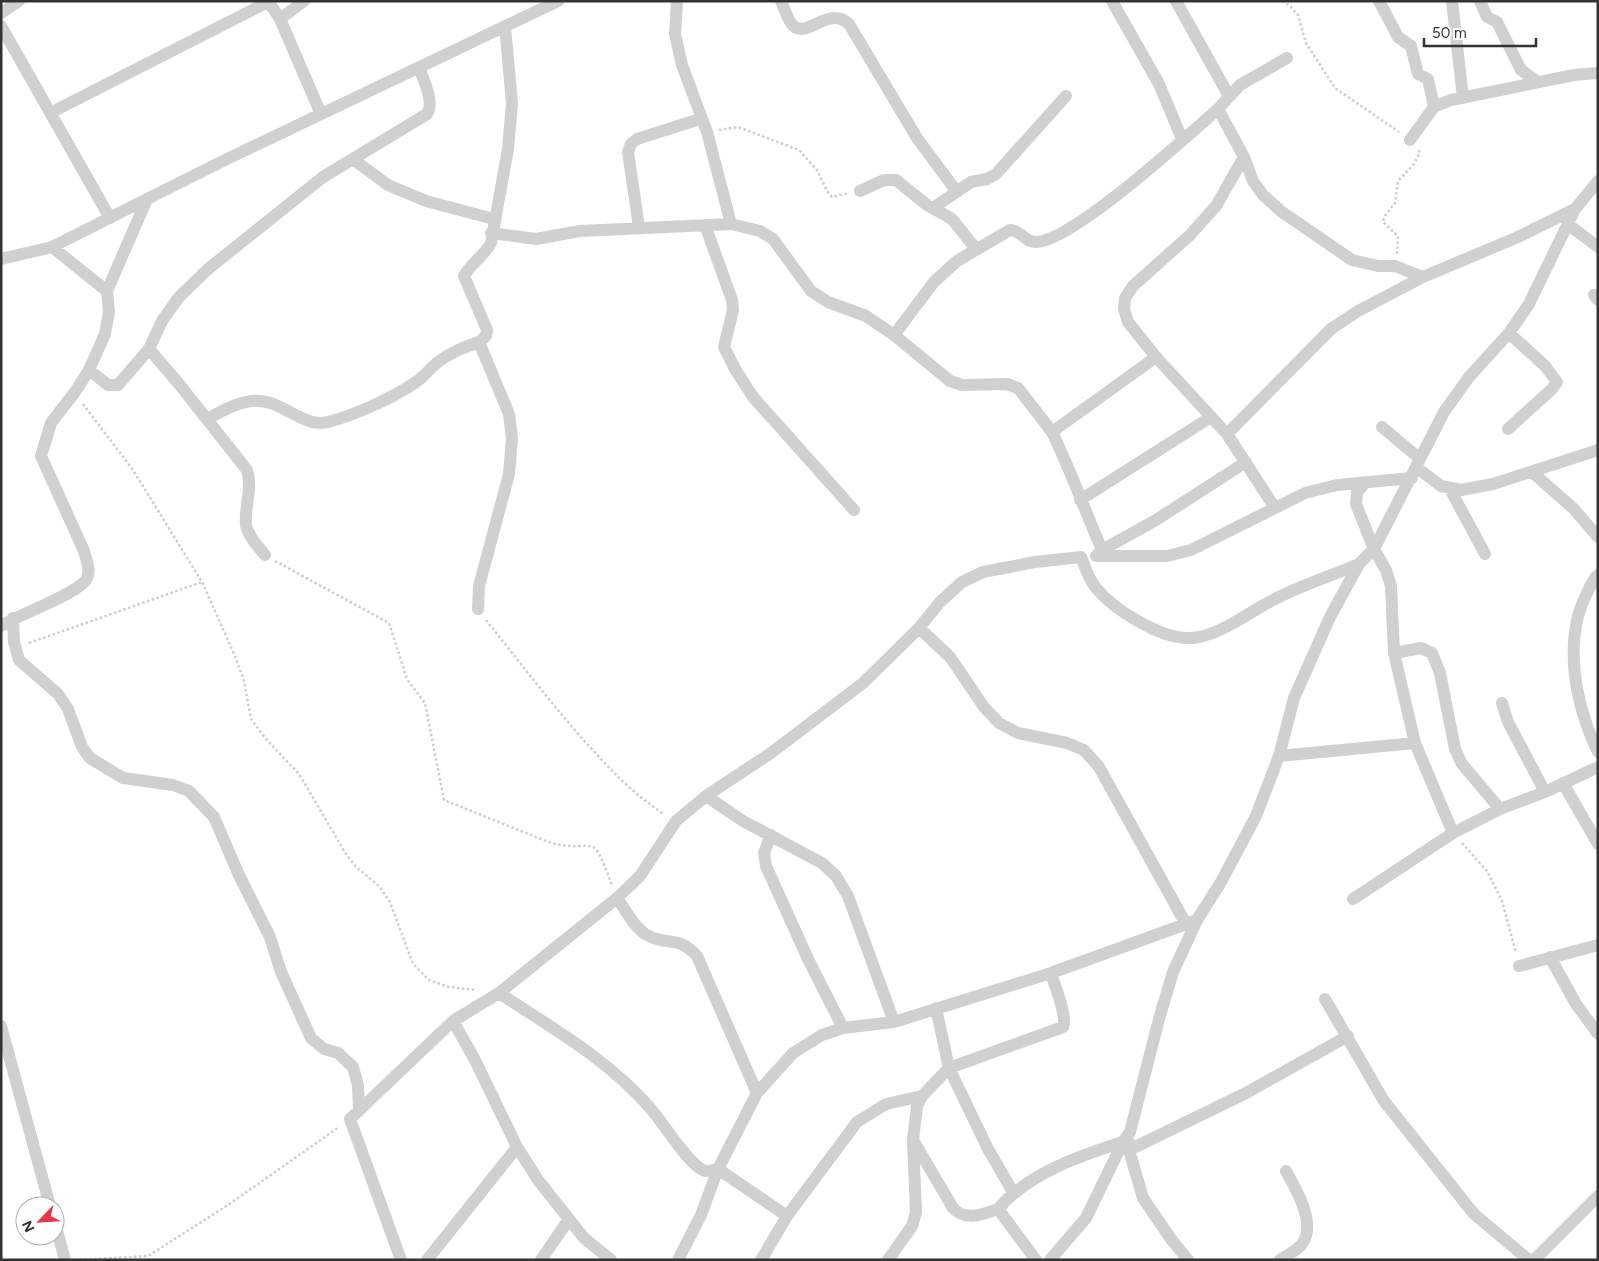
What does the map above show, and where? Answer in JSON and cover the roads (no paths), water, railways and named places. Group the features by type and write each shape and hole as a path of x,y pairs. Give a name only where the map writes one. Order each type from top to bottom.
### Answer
{"street":[{"path":"1,12 19,1"},
{"path":"52,112 268,1 280,19 321,114"},
{"path":"280,19 304,1"},
{"path":"1,259 52,247 321,114 558,1"},
{"path":"677,1 675,34 682,65 706,132 730,224"},
{"path":"781,1 792,24 797,29 803,29 834,17 843,18 849,24 882,76 916,138 957,192"},
{"path":"1112,1 1159,84 1182,139"},
{"path":"1176,1 1228,96"},
{"path":"1379,1 1398,37 1411,46 1418,74 1428,79 1434,107"},
{"path":"1452,1 1463,98"},
{"path":"1480,1 1487,17 1497,22 1521,70 1538,82"},
{"path":"1,26 52,112 110,218"},
{"path":"207,419 245,402 263,401 279,405 308,422 320,424 330,422 379,401 416,382 445,357 479,342 486,336 487,330 464,276 468,267 487,250 490,243 508,149 512,103 505,26"},
{"path":"894,334 934,282 957,261 1010,230 1018,232 1030,241 1037,242 1055,236 1109,201 1218,109 1228,96 1250,79 1287,58"},
{"path":"89,370 108,385 118,385 149,349 162,321 179,297 208,269 323,177 354,160 427,114 430,102 419,67"},
{"path":"1410,140 1434,107 1463,98 1538,82 1598,73"},
{"path":"933,208 970,182 987,179 996,174 1066,96"},
{"path":"1218,109 1244,157 1253,181 1263,195 1282,212 1352,260 1378,266 1395,266 1423,277"},
{"path":"639,227 628,152 631,144 637,139 700,119"},
{"path":"1244,157 1216,206 1190,234 1133,286 1125,298 1124,309 1128,322 1156,357 1227,434 1275,508"},
{"path":"354,160 396,189 426,202 494,219"},
{"path":"860,191 884,180 896,180 933,208 952,219 976,249"},
{"path":"1050,1260 1086,1218 1127,1141 1159,1019 1191,922 1221,882 1256,816 1279,756 1294,698 1330,617 1359,564 1374,549 1444,412 1468,377 1509,333 1530,304 1575,209 1598,181"},
{"path":"1,626 13,618 78,589 88,578 88,567 84,551 41,456 51,423 89,370 106,330 109,312 107,291 147,199"},
{"path":"1227,434 1332,329 1358,311 1423,277 1518,237 1575,209"},
{"path":"491,233 536,239 580,231 730,224 760,231 773,239 811,291 828,302 866,316 894,334 950,381 962,384 1007,384 1018,388 1052,432 1069,466 1099,553"},
{"path":"704,225 732,300 733,310 724,339 724,347 735,369 753,397 854,510"},
{"path":"1568,225 1598,247"},
{"path":"52,247 107,291"},
{"path":"1508,429 1552,389 1557,382 1545,366 1509,333"},
{"path":"478,609 479,586 509,474 512,438 509,414 479,342"},
{"path":"149,349 247,470 250,480 246,527 251,538 265,555"},
{"path":"1052,432 1156,357"},
{"path":"1080,500 1212,417"},
{"path":"1382,427 1416,468 1432,481 1450,489 1477,488 1598,450"},
{"path":"1099,553 1156,520 1246,462"},
{"path":"354,1115 453,1021 499,993 617,898 640,876 676,821 706,796 772,753 855,689 919,628 940,602 962,582 983,572 1099,553 1167,556 1191,550 1305,493 1337,485 1365,483 1416,468"},
{"path":"1532,472 1574,509 1598,537"},
{"path":"1365,483 1357,492 1356,504 1374,549 1386,570 1391,586 1394,653 1415,743 1453,833"},
{"path":"1450,489 1485,554"},
{"path":"1081,557 1095,587 1107,600 1138,622 1168,634 1190,638 1208,635 1281,596 1359,564"},
{"path":"1598,575 1581,603 1573,642 1577,691 1591,738 1598,752"},
{"path":"13,618 19,660 58,694 68,709 82,747 90,758 123,778 173,785 189,791 214,816 239,875 270,937 281,972 311,1038 324,1049 338,1053 353,1068 358,1084 354,1115 401,1260"},
{"path":"919,628 950,657 984,707 999,723 1018,733 1067,743 1084,750 1099,767 1191,922"},
{"path":"1394,653 1421,648 1432,653 1440,673 1455,749 1462,764 1500,809"},
{"path":"1502,703 1508,722 1545,792"},
{"path":"1279,756 1415,743"},
{"path":"1353,900 1453,833 1500,809 1545,792 1598,767"},
{"path":"1564,783 1598,844"},
{"path":"706,796 743,821 822,863 836,876 848,896 894,1022"},
{"path":"771,836 764,853 766,866 808,959 843,1028"},
{"path":"617,898 642,932 651,938 688,946 697,956 757,1093"},
{"path":"678,1260 701,1215 718,1169 757,1093 793,1052 822,1035 843,1028 894,1022 1051,973 1191,922"},
{"path":"1519,966 1598,945"},
{"path":"1550,957 1576,1004 1598,1034"},
{"path":"888,1260 912,1226 916,1212 913,1140 918,1106 922,1096 949,1068 1063,1026 1065,1023 1063,1014 1051,973"},
{"path":"499,993 589,1052 630,1087 651,1108 695,1165 707,1171 718,1169 787,1216"},
{"path":"1325,999 1384,1101 1474,1214 1529,1260"},
{"path":"936,1008 949,1068 988,1149 1013,1192"},
{"path":"453,1021 479,1068 517,1147 538,1180 584,1238 611,1260"},
{"path":"1,1026 47,1196"},
{"path":"913,1140 957,1213 971,1217 998,1210 1013,1192 1068,1163 1246,1093 1348,1036"},
{"path":"761,1260 787,1216 858,1122 886,1104 922,1096"},
{"path":"1127,1141 1144,1198 1171,1239 1188,1260"},
{"path":"427,1260 517,1147"},
{"path":"1280,1260 1301,1246 1306,1237 1307,1221 1295,1186 1286,1170"},
{"path":"1534,1260 1598,1196"},
{"path":"998,1210 1036,1260"},
{"path":"541,1260 569,1220"},
{"path":"61,1246 65,1260"}]}
